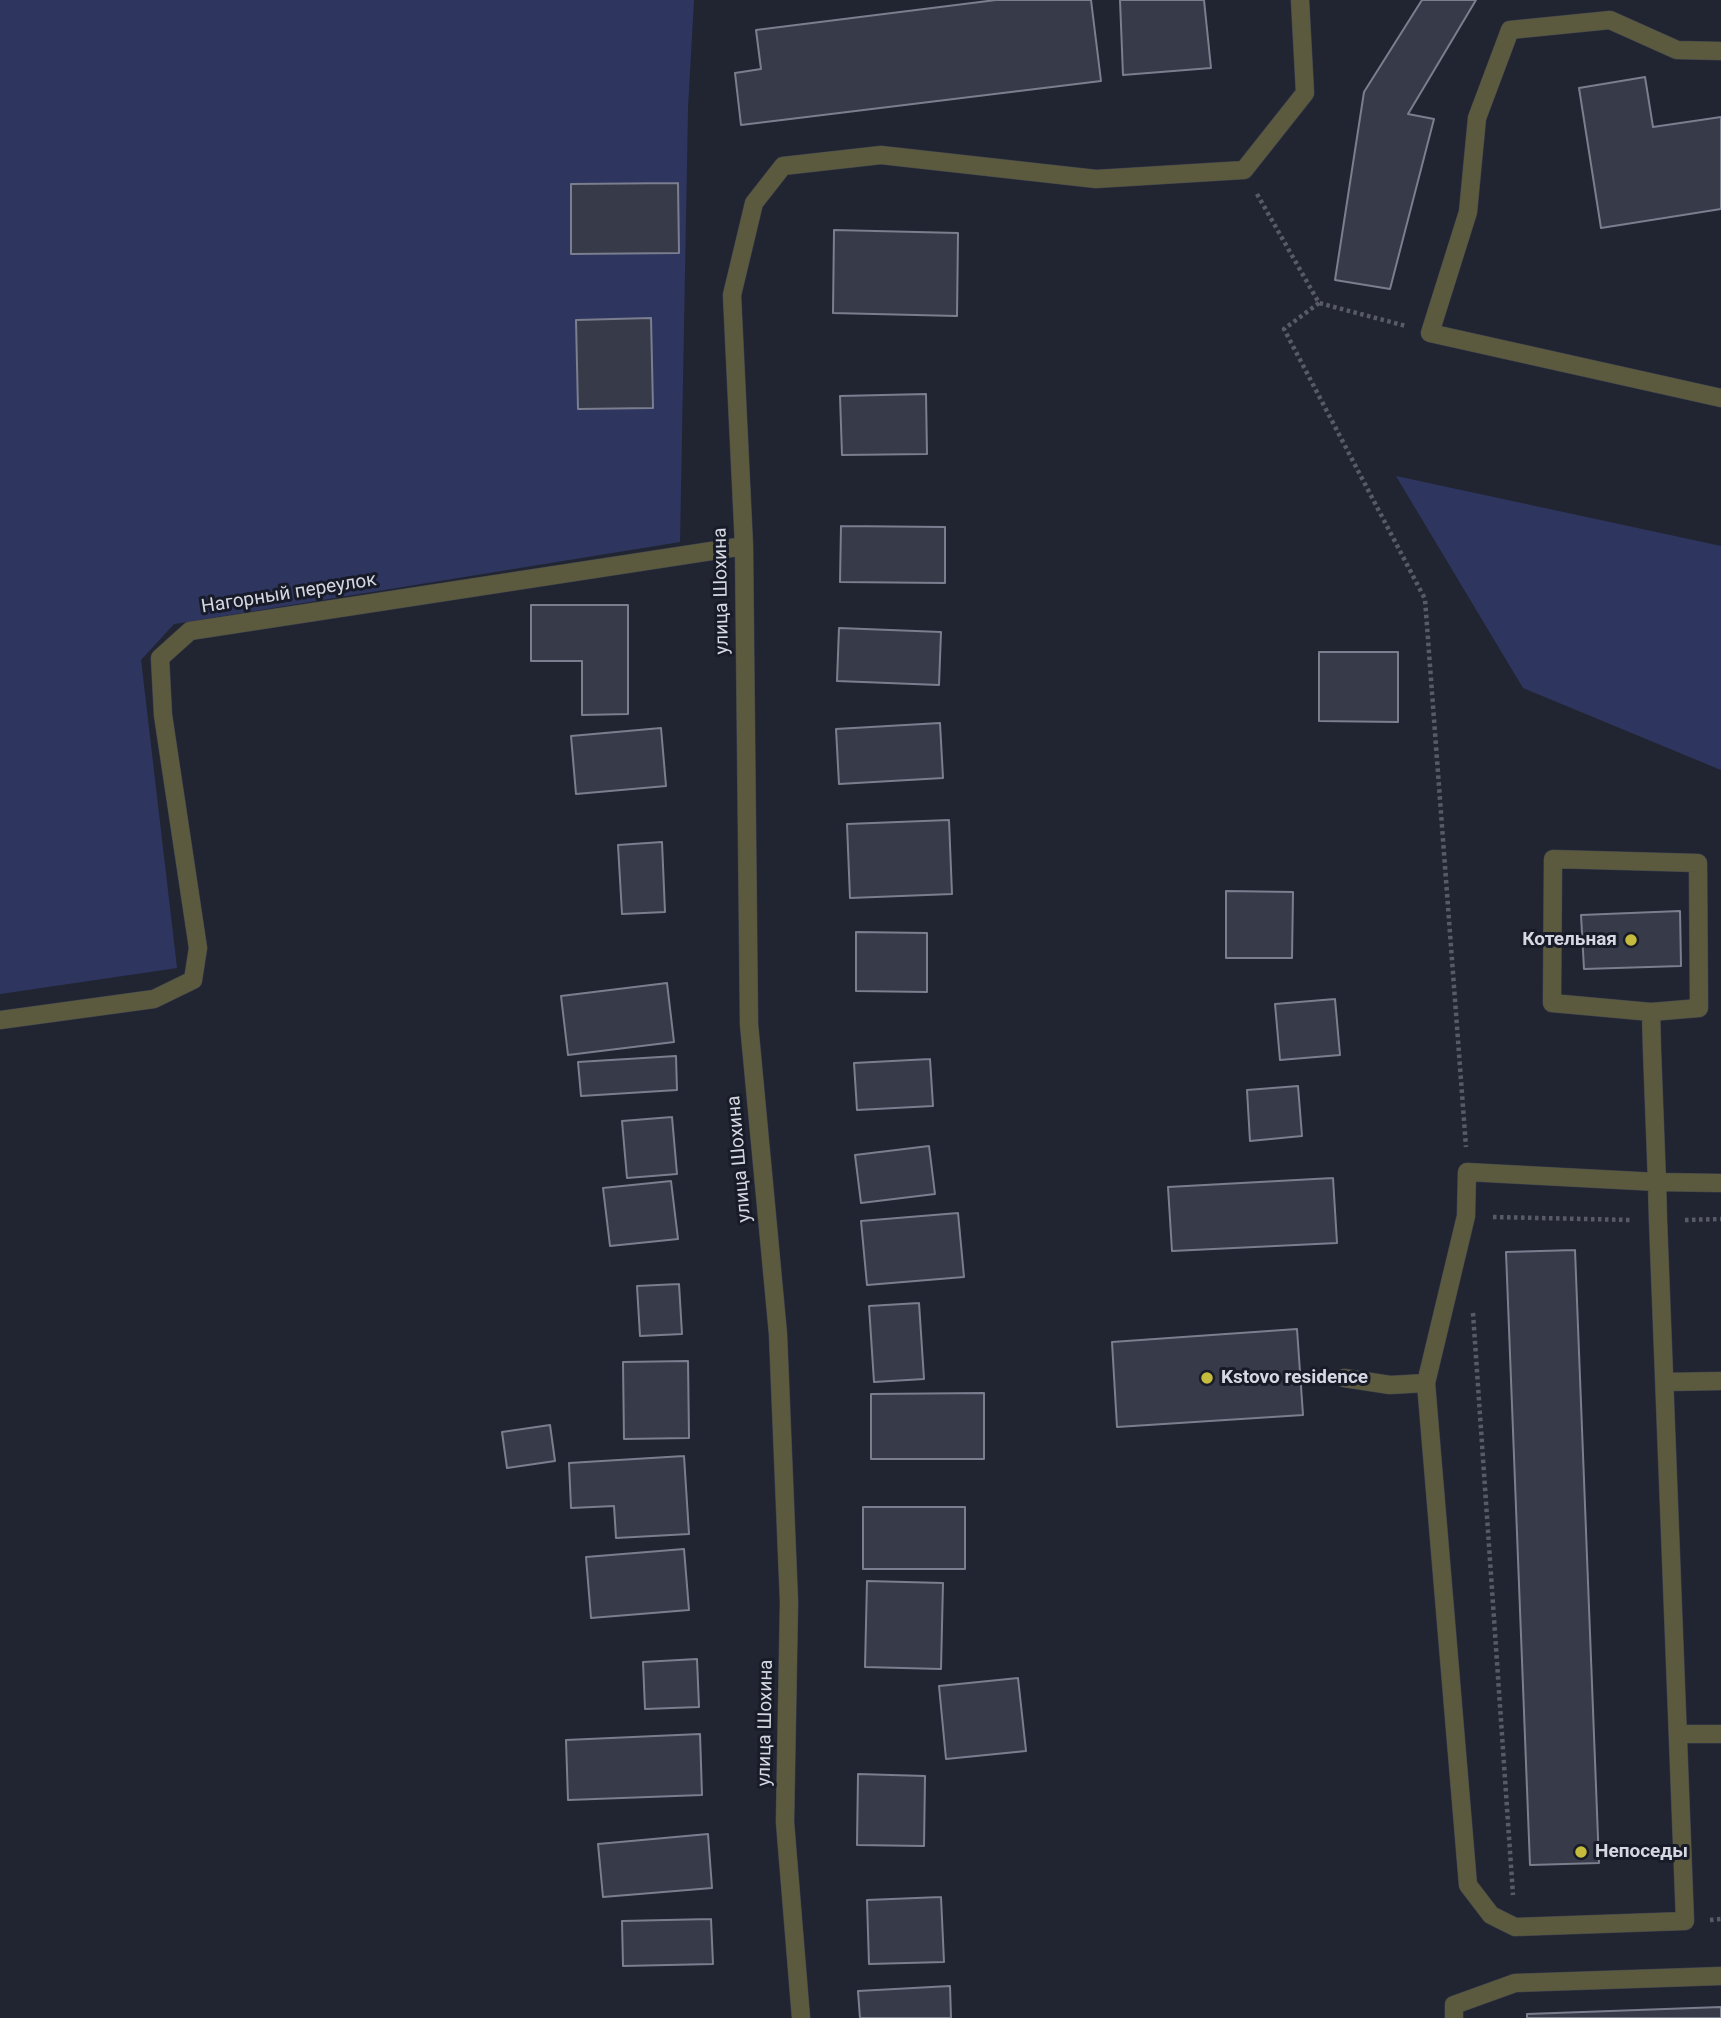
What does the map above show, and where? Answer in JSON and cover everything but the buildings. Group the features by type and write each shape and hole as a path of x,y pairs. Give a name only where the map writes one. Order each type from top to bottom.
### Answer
{"street":[{"path":"1244,170 1305,93 1300,0"},
{"path":"1721,51 1677,50 1610,20 1510,30 1477,118 1468,212 1430,333 1721,398"},
{"name":"улица Шохина","path":"801,2018 785,1822 789,1602 778,1334 748,1024 744,546 732,295 754,203 783,166 881,155 1096,179 1244,170"},
{"name":"Нагорный переулок","path":"0,1020 155,999 193,981 198,948 163,715 160,658 190,631 744,546"},
{"path":"1553,859 1698,863 1699,1008 1651,1012 1552,1003 1553,859"},
{"path":"1651,1012 1657,1182 1658,1220 1679,1734 1685,1921 1515,1927 1491,1915 1468,1885 1426,1383 1466,1216 1467,1172 1657,1182 1721,1183"},
{"path":"1344,1378 1390,1385 1426,1383"},
{"path":"1665,1382 1721,1381"},
{"path":"1679,1734 1721,1734"},
{"path":"1454,2018 1454,2005 1515,1983 1721,1976"}],"path":[{"path":"1244,170 1319,303 1430,333"},
{"path":"1319,303 1284,329 1425,599 1467,1172"},
{"path":"1466,1216 1721,1219"},
{"path":"1472,1300 1515,1927"}],"shaded area":[{"path":"0,0 694,0 688,107 680,542 174,624 141,660 177,968 0,994"},
{"path":"1396,476 1721,546 1721,770 1523,688"}],"place":[{"name":"Котельная","path":"1631,940"},
{"name":"Kstovo residence","path":"1207,1378"},
{"name":"Непоседы","path":"1581,1852"}]}
